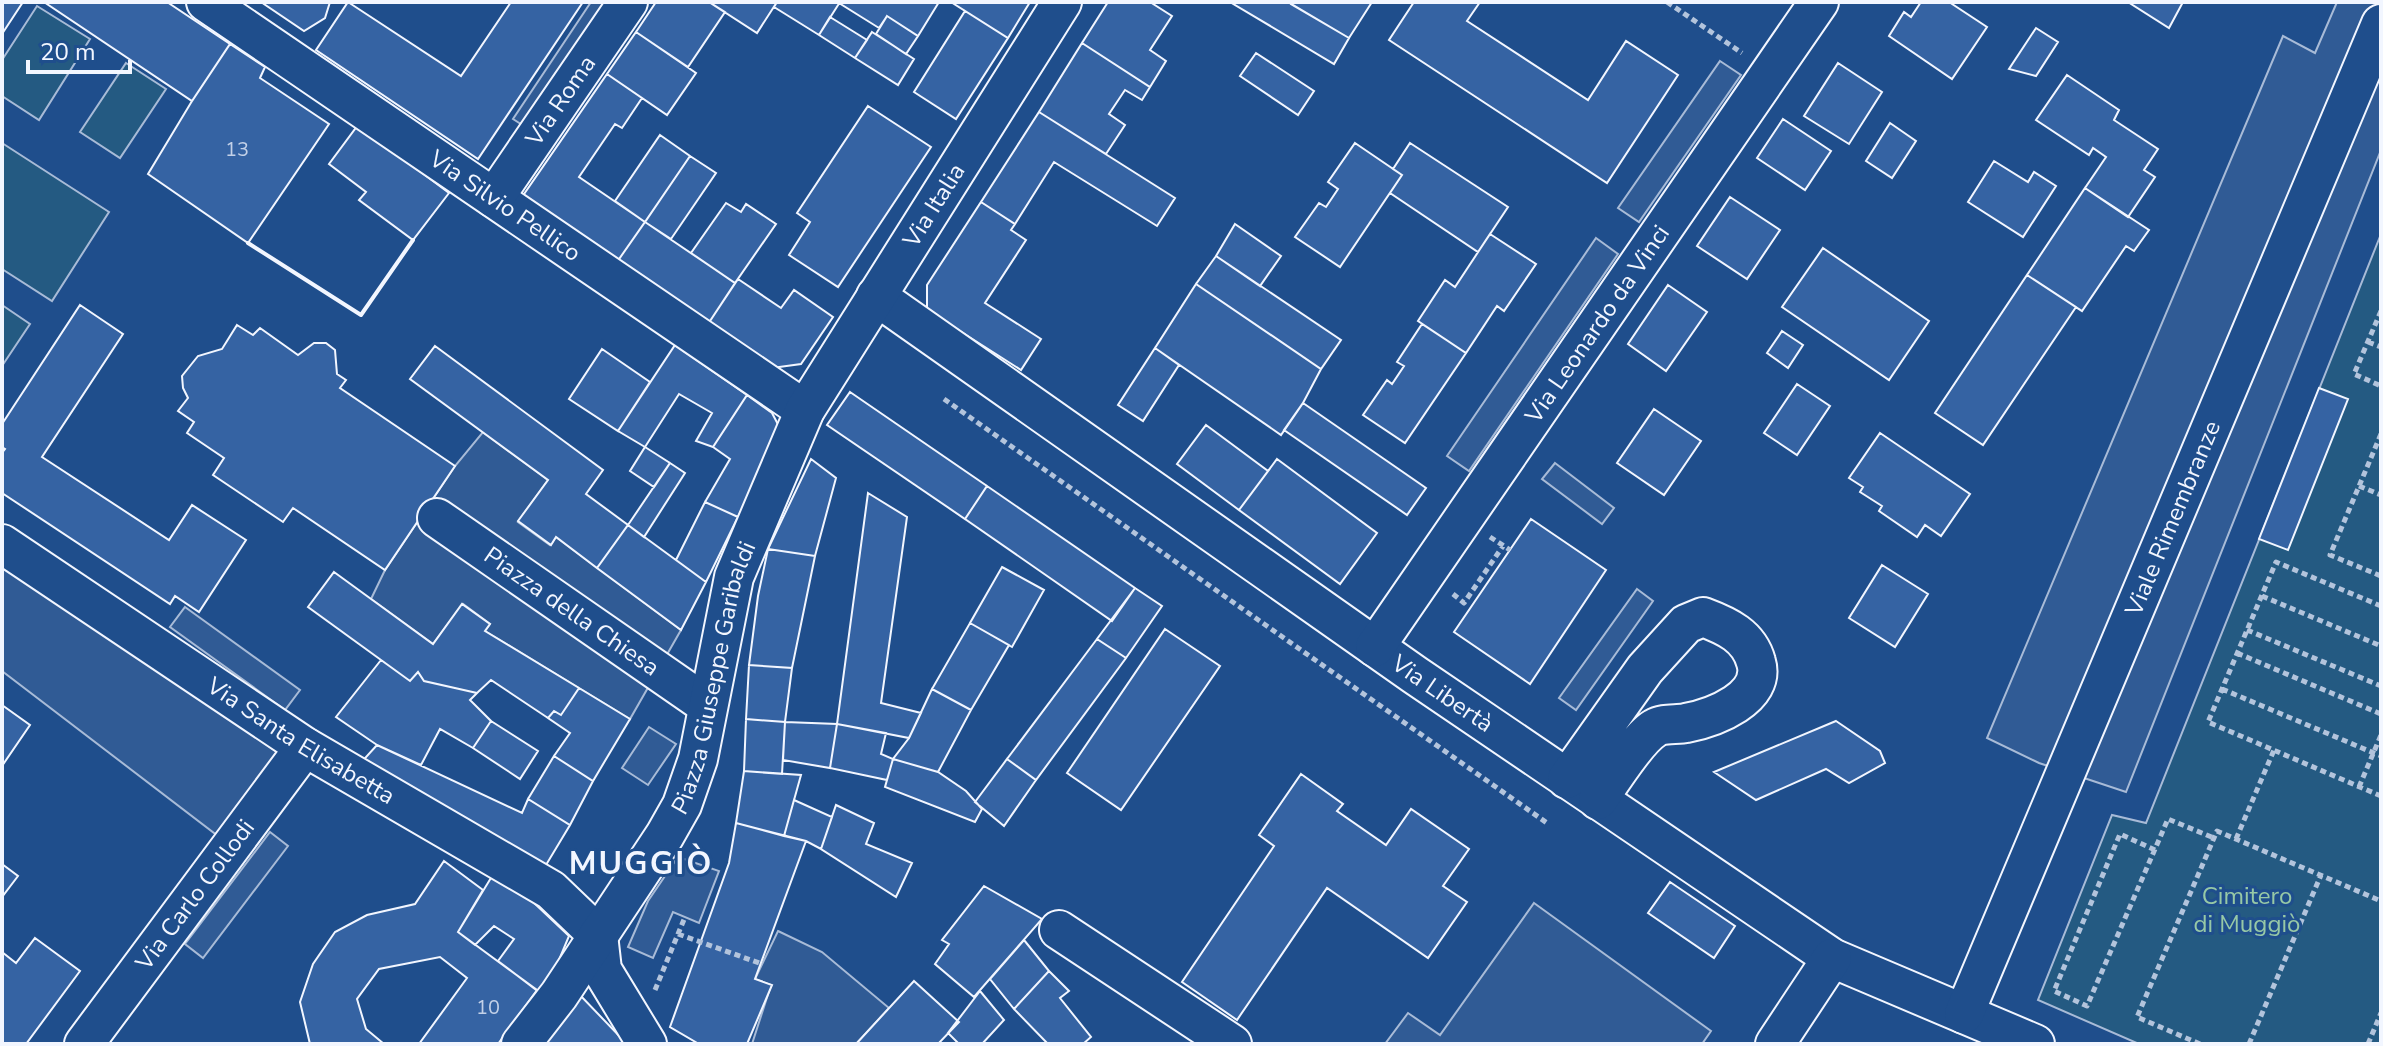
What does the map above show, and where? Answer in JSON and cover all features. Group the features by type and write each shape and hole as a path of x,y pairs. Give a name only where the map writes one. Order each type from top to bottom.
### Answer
{"street":[{"name":"Via Silvio Pellico","path":"206,2 805,410"},
{"name":"Via Roma","path":"494,198 628,2"},
{"name":"Via Italia","path":"805,410 1062,2"},
{"name":"Via Leonardo da Vinci","path":"1375,647 1819,2"},
{"name":"Viale Rimembranze","path":"1964,1014 2381,24"},
{"name":"Via Libertà","path":"876,296 1375,647 1832,958 2035,1044"},
{"name":"Piazza Giuseppe Garibaldi","path":"521,1044 559,995 682,805 698,759 734,577 805,410"},
{"name":"Piazza della Chiesa","path":"437,518 707,705"},
{"name":"Via Santa Elisabetta","path":"2,544 305,747 551,890 598,935"},
{"path":"1567,779 1645,669 1686,624 1703,617 1727,626 1752,646 1759,669 1750,693 1721,713 1686,723 1656,727 1627,758 1598,800"},
{"name":"Via Carlo Collodi","path":"84,1044 305,747"},
{"path":"1059,930 1232,1044"},
{"path":"598,935 602,970 647,1044"},
{"path":"1775,1044 1832,958"}],"path":[{"path":"1667,2 1770,72"},
{"path":"2381,311 2354,374 2381,386"},
{"path":"2368,342 2381,347"},
{"path":"944,399 1547,823"},
{"path":"2381,434 2330,555 2381,576"},
{"path":"2359,486 2381,495"},
{"path":"1445,588 1464,603 1503,546 1510,550"},
{"path":"2381,606 2276,562 2208,722 2381,796"},
{"path":"2262,596 2381,646"},
{"path":"2247,630 2381,686"},
{"path":"2237,653 2381,714"},
{"path":"2222,689 2381,756"},
{"path":"2359,787 2381,735"},
{"path":"2236,839 2274,750"},
{"path":"2155,850 2120,834 2054,991 2087,1006 2155,850 2168,819 2214,838"},
{"path":"2200,1044 2137,1017 2217,831 2381,901"},
{"path":"2249,1044 2321,875"},
{"path":"650,1002 685,917"},
{"path":"678,934 762,964"},
{"path":"2368,1044 2381,1013"}],"green space":[{"path":"37,6 90,39 39,120 2,96 2,60"},
{"path":"126,63 166,89 120,158 80,132"},
{"path":"2,143 109,212 52,301 2,269"},
{"name":"Cimitero di Muggiò","path":"2381,234 2381,1044 2139,1044 2038,1000 2112,815 2146,823"},
{"path":"2,305 30,324 2,366"}],"shaded area":[{"path":"591,2 604,2 609,6 527,128 513,119"},
{"path":"2337,2 2381,2 2381,150 2126,792 2039,763 1987,738 2283,36 2315,53"},
{"path":"1720,61 1741,75 1639,222 1618,208"},
{"path":"1596,238 1618,254 1469,471 1447,456"},
{"path":"483,432 548,480 518,522 550,545 556,537 681,630 630,719 485,631 490,624 463,604 433,644 371,599 385,570 455,466"},
{"path":"1555,463 1614,508 1602,524 1542,479"},
{"path":"2,562 280,754 218,836 2,671"},
{"path":"1637,589 1653,601 1576,710 1559,698"},
{"path":"185,607 300,690 285,710 170,627"},
{"path":"649,727 676,744 648,785 622,768"},
{"path":"270,832 288,846 203,958 185,944"},
{"path":"678,857 719,871 699,923 673,912 653,958 628,947 648,901"},
{"path":"1534,903 1711,1031 1702,1044 1385,1044 1408,1013 1440,1035"},
{"path":"778,931 822,952 889,1008 856,1044 752,1044 771,985 755,979"}],"building":[{"path":"2,2 23,2 2,34"},
{"path":"44,2 167,2 230,44 192,101"},
{"path":"261,2 330,2 325,18 304,31"},
{"path":"348,2 461,76 511,2 583,2 478,159 316,50"},
{"path":"656,2 709,2 725,12 688,67 636,32"},
{"path":"709,2 777,2 757,33"},
{"path":"777,2 840,2 819,35 774,7"},
{"path":"939,2 918,36 887,16 879,28 839,3"},
{"path":"951,2 1030,2 1008,38"},
{"path":"1108,2 1150,2 1172,16 1150,50 1166,61 1150,87 1082,43"},
{"path":"1230,2 1288,2 1349,38 1334,64"},
{"path":"1292,2 1372,2 1349,38"},
{"path":"1414,2 1480,2 1467,21 1588,100 1626,41 1678,75 1607,183 1389,40"},
{"path":"1921,2 1949,2 1987,27 1952,79 1889,36 1904,12 1911,17"},
{"path":"2128,2 2183,2 2169,28"},
{"path":"965,11 1008,38 956,119 914,92"},
{"path":"887,16 918,36 906,54 876,34"},
{"path":"830,17 867,40 855,58 819,35"},
{"path":"2036,28 2058,42 2036,76 2009,69"},
{"path":"636,32 696,73 667,115 607,74"},
{"path":"872,32 914,59 898,85 855,58"},
{"path":"1082,43 1150,87 1142,100 1125,90 1109,114 1125,125 1106,154 1039,112"},
{"path":"230,44 265,67 260,78 329,124 248,243 148,174"},
{"path":"1256,53 1314,91 1298,115 1240,76"},
{"path":"1838,63 1882,92 1849,144 1804,116"},
{"path":"607,74 642,98 622,128 615,124 579,177 645,222 617,262 522,197"},
{"path":"2067,75 2119,110 2114,120 2158,149 2144,170 2155,177 2128,217 2085,188 2106,157 2093,148 2089,155 2036,120"},
{"path":"868,106 931,147 838,287 789,255 810,222 797,213"},
{"path":"1039,112 1175,198 1157,226 1054,162 1015,224 981,202"},
{"path":"1783,119 1831,151 1805,190 1757,158"},
{"path":"1890,123 1916,141 1892,178 1866,161"},
{"path":"358,125 449,193 413,240 359,200 366,192 329,164"},
{"path":"660,135 690,156 645,222 615,201"},
{"path":"1355,143 1402,175 1340,267 1295,237 1319,203 1326,207 1338,189 1328,182"},
{"path":"1410,143 1508,207 1478,252 1390,193 1402,175 1393,169"},
{"path":"690,156 716,173 671,239 645,222"},
{"path":"1994,161 2028,182 2034,172 2056,186 2023,237 1968,202"},
{"path":"2085,188 2149,230 2134,251 2126,246 2082,311 2027,275"},
{"path":"1730,197 1780,230 1747,279 1697,246"},
{"path":"981,202 1015,224 1011,230 1026,240 985,303 1041,339 1021,370 927,310 927,285"},
{"path":"726,203 741,212 746,204 776,224 735,283 691,253"},
{"path":"645,222 735,283 708,324 617,262"},
{"path":"1235,224 1281,256 1260,286 1216,256"},
{"path":"1490,234 1536,264 1504,311 1497,306 1466,353 1418,321 1445,280 1455,287"},
{"path":"1823,248 1929,321 1889,380 1782,307"},
{"path":"1216,256 1341,340 1321,369 1196,284"},
{"path":"2027,275 2076,307 1983,445 1935,413"},
{"path":"738,279 781,308 794,290 833,317 801,364 772,368 708,324"},
{"path":"1196,284 1321,369 1281,435 1155,348"},
{"path":"1668,285 1707,312 1666,371 1628,344"},
{"path":"80,305 123,334 42,457 169,540 192,505 246,540 199,612 175,596 170,604 2,493 2,453 5,449 2,447 2,424"},
{"path":"1422,324 1466,353 1405,443 1363,415 1387,380 1392,384 1404,366 1397,362"},
{"path":"237,325 253,335 260,328 298,355 314,343 326,343 335,350 337,374 346,380 340,388 455,466 385,570 293,508 283,522 213,475 224,458 187,433 194,422 178,411 188,398 182,376 198,356 222,349"},
{"path":"1782,331 1803,345 1788,368 1767,353"},
{"path":"675,345 747,395 713,447 696,441 712,413 679,394 645,447 618,431"},
{"path":"435,346 603,470 586,494 628,525 597,568 556,537 551,545 518,521 548,480 410,379"},
{"path":"1155,348 1179,365 1143,421 1118,405"},
{"path":"602,349 650,382 618,431 569,399"},
{"path":"1797,384 1830,406 1797,455 1764,433"},
{"path":"2319,388 2348,399 2288,550 2259,539"},
{"path":"850,392 987,486 965,519 827,425"},
{"path":"747,395 772,413 782,432 738,517 705,502 730,459 713,447"},
{"path":"1303,403 1426,488 1407,515 1284,430"},
{"path":"1654,409 1701,441 1664,495 1617,463"},
{"path":"1206,425 1268,471 1239,510 1177,464"},
{"path":"1880,433 1970,494 1941,536 1925,525 1917,537 1879,511 1882,506 1860,492 1863,487 1849,478"},
{"path":"645,447 670,463 654,487 630,471"},
{"path":"811,459 836,478 815,556 768,549"},
{"path":"1277,459 1377,533 1340,584 1239,510"},
{"path":"670,463 685,473 644,537 628,525"},
{"path":"987,486 1135,588 1112,621 965,519"},
{"path":"868,493 907,517 881,703 921,713 909,738 837,724"},
{"path":"705,502 738,517 706,582 676,560"},
{"path":"1531,519 1606,570 1530,684 1454,632"},
{"path":"628,525 706,582 681,630 597,568"},
{"path":"768,549 815,556 792,668 749,665"},
{"path":"1882,565 1928,594 1895,647 1849,618"},
{"path":"1002,567 1044,590 1012,647 970,623"},
{"path":"334,572 433,644 462,604 490,624 485,631 579,688 561,715 554,711 548,718 491,680 477,693 424,681 418,672 410,681 308,607"},
{"path":"1135,588 1162,606 1126,658 1097,639"},
{"path":"970,623 1009,645 971,710 932,689"},
{"path":"1165,629 1220,666 1121,810 1067,773"},
{"path":"1097,639 1126,658 1036,780 1007,759"},
{"path":"381,660 410,681 418,672 424,681 477,693 470,700 491,721 473,748 440,729 421,765 377,745 336,717"},
{"path":"749,665 792,668 785,722 746,719"},
{"path":"579,688 630,719 593,781 554,756 570,733 548,718 554,711 561,715"},
{"path":"932,689 971,710 938,772 893,759 909,738"},
{"path":"2,705 30,725 2,766"},
{"path":"746,719 785,722 782,774 744,771"},
{"path":"491,721 538,751 520,779 473,748"},
{"path":"1836,721 1880,751 1885,763 1849,783 1826,769 1756,800 1714,772"},
{"path":"785,722 837,724 830,768 783,760"},
{"path":"837,724 886,733 881,754 893,759 887,780 830,768"},
{"path":"377,745 522,813 528,799 570,825 546,865 357,767"},
{"path":"554,756 593,781 570,825 528,799"},
{"path":"893,759 938,772 966,791 982,809 975,822 885,787"},
{"path":"1007,759 1036,780 1004,826 975,802"},
{"path":"744,771 801,775 784,836 736,823"},
{"path":"1301,774 1343,804 1337,811 1386,845 1411,809 1469,849 1443,886 1467,902 1428,958 1327,888 1237,1020 1182,982 1274,846 1259,835"},
{"path":"794,800 832,817 821,849 806,841 784,836"},
{"path":"836,805 874,823 866,844 912,863 896,897 821,849"},
{"path":"736,823 806,841 755,979 772,985 747,1044 699,1044 670,1027 729,863"},
{"path":"444,861 483,890 458,932 537,990 498,1044 419,1044 467,978 440,957 379,969 357,999 366,1029 384,1044 310,1044 300,1002 313,964 335,932 367,915 415,904"},
{"path":"2,864 18,876 2,897"},
{"path":"497,868 569,936 544,996 498,961 514,939 494,926 475,945 458,932"},
{"path":"1670,882 1735,926 1714,958 1648,913"},
{"path":"984,886 1042,919 974,997 935,964 949,944 942,940"},
{"path":"35,938 80,971 26,1044 2,1044 2,952 16,963"},
{"path":"1024,940 1049,971 1014,1009 990,979"},
{"path":"1049,971 1069,991 1060,998 1091,1037 1083,1044 1048,1044 1014,1009"},
{"path":"914,981 959,1022 938,1044 856,1044"},
{"path":"980,991 1004,1020 982,1044 959,1044 948,1033"},
{"path":"578,993 627,1044 540,1044"}],"wall":[{"path":"248,243 361,315 413,240"}],"district":[{"name":"MUGGIÒ","path":"641,863"}]}
